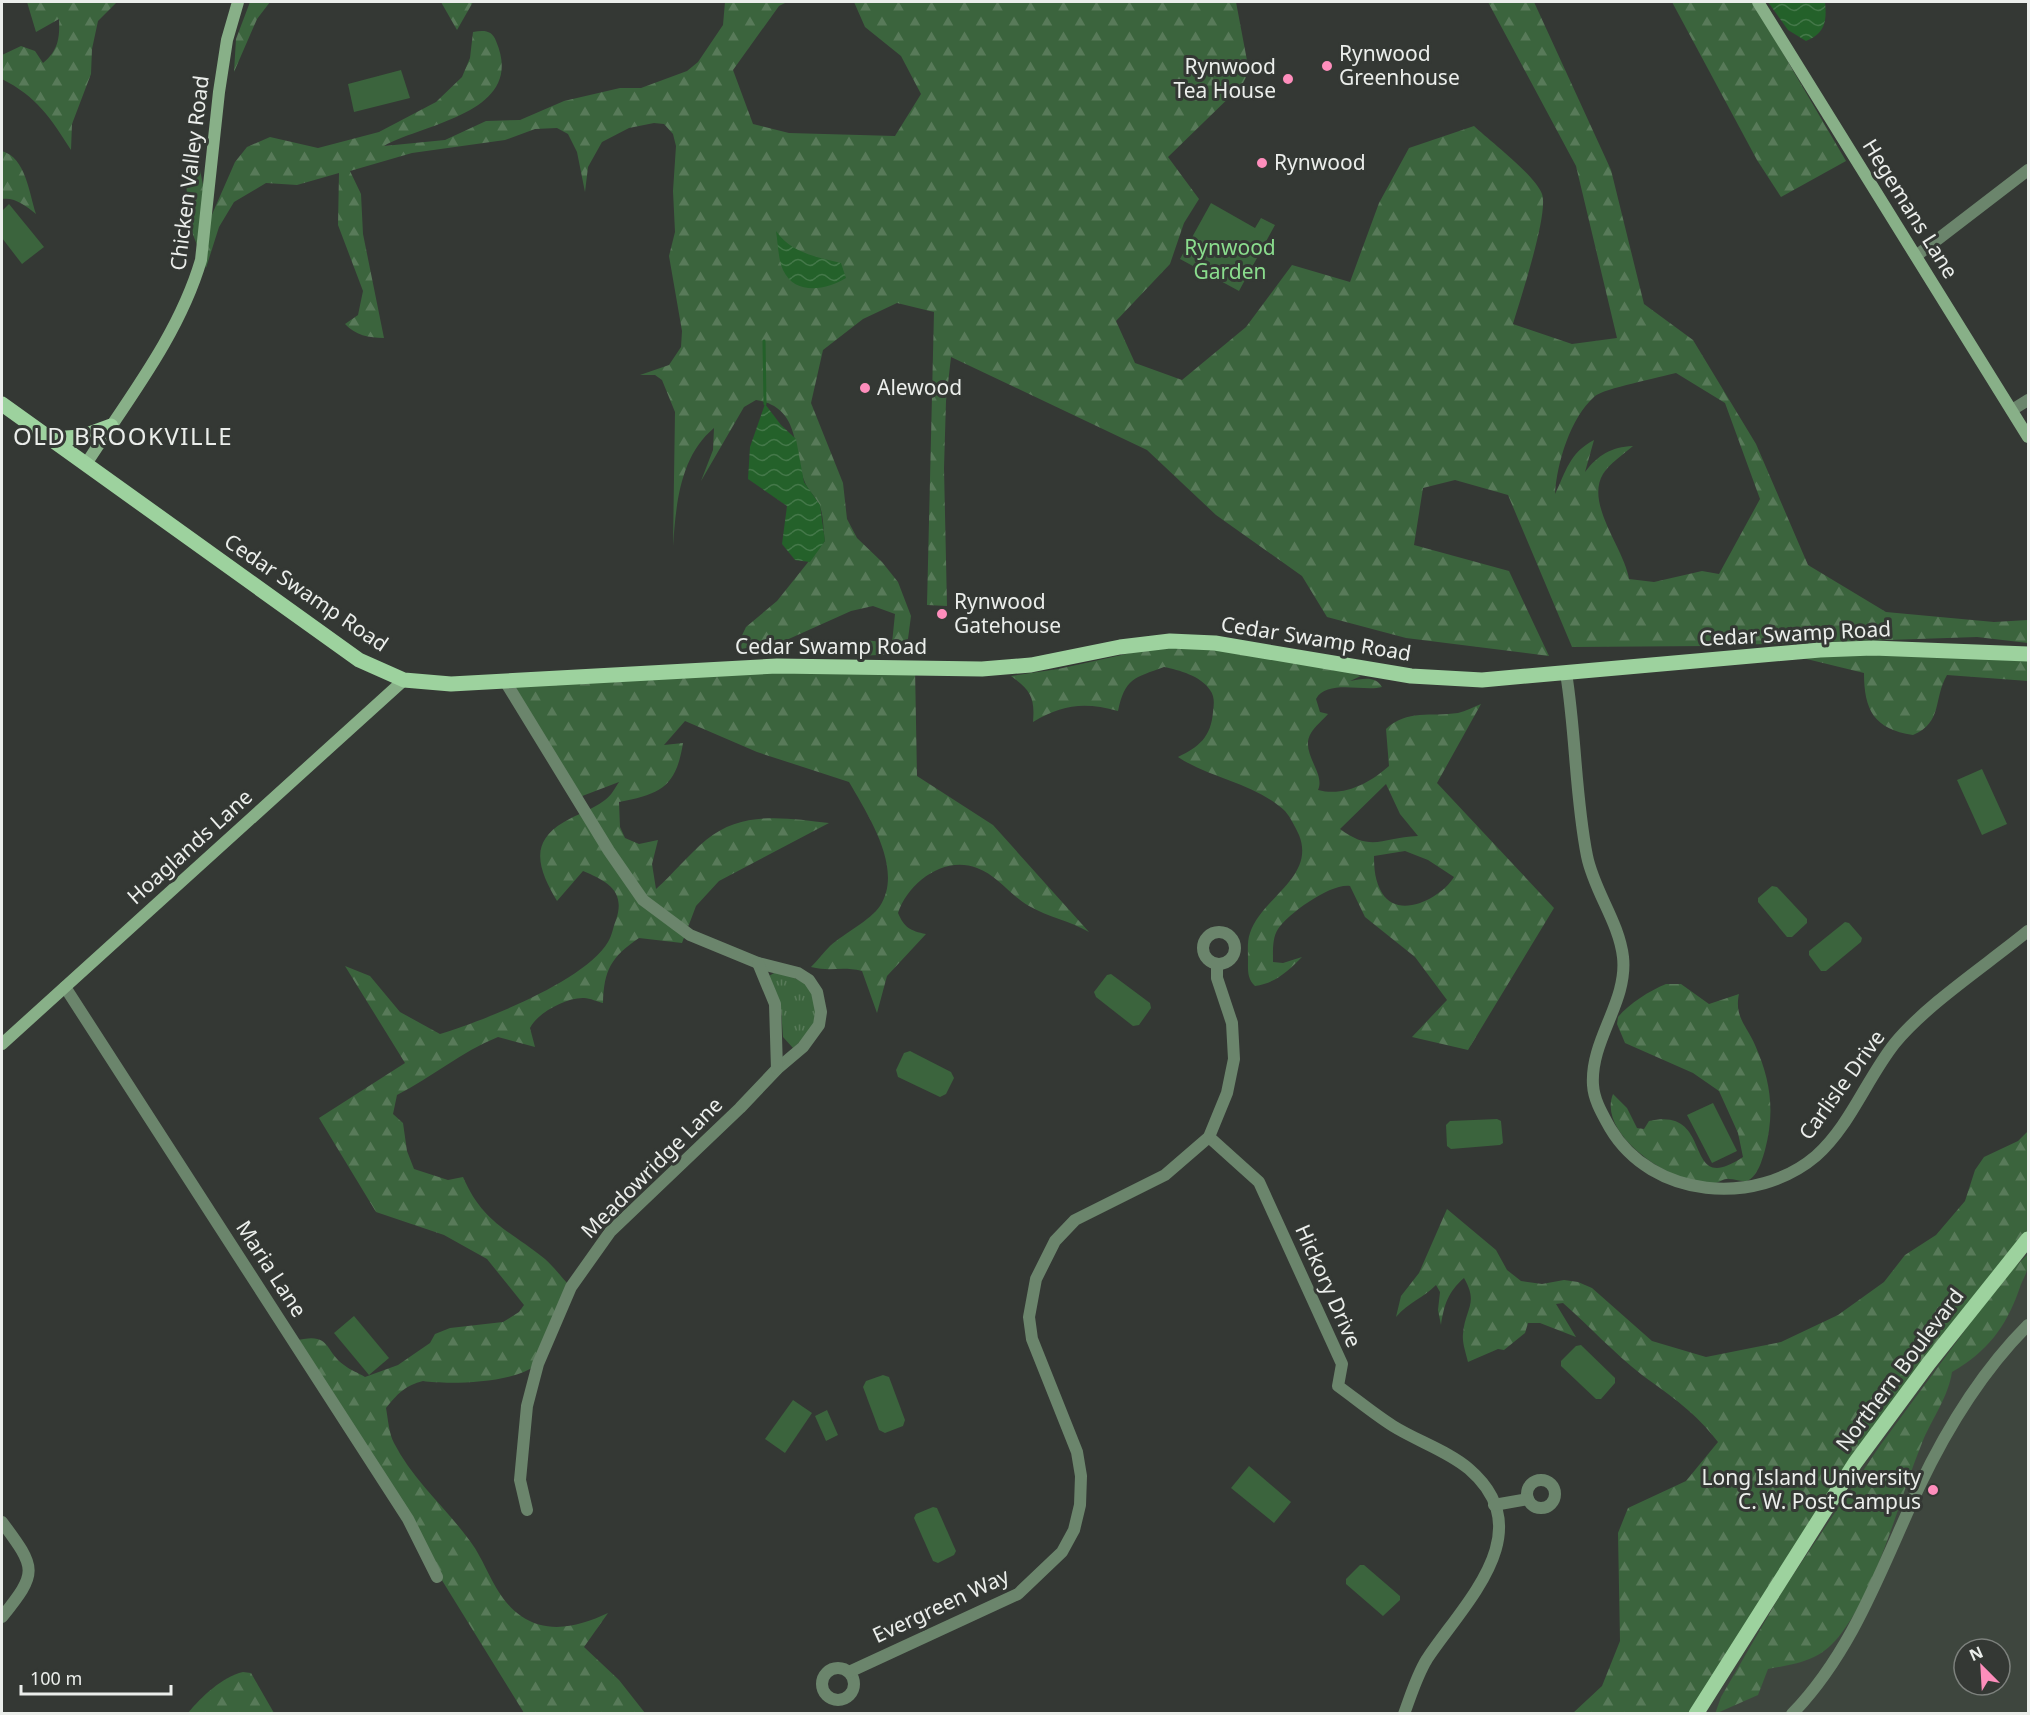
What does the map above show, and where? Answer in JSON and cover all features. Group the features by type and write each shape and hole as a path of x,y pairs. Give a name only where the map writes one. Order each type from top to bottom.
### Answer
{"main road":[{"name":"Cedar Swamp Road","path":"2,404 359,660 404,680 451,684 777,666 982,669 1031,665 1120,647 1170,641 1215,644 1436,679 1482,681 1820,650 1873,648 2028,654"},
{"path":"51,439 81,437 111,426"},
{"name":"Northern Boulevard","path":"1696,1713 1855,1463 1929,1363 2028,1239"}],"street":[{"name":"Chicken Valley Road","path":"86,464 162,348 186,304 199,269 219,92 227,40 238,2"},
{"name":"Hegemans Lane","path":"1758,2 2028,437"},
{"path":"1916,256 2028,170"},
{"path":"2012,410 2028,400"},
{"name":"Carlisle Drive","path":"1566,673 1587,858 1597,891 1618,936 1623,957 1619,991 1593,1065 1593,1087 1602,1114 1614,1135 1649,1167 1680,1184 1719,1189 1764,1184 1788,1174 1816,1156 1836,1134 1879,1064 1910,1028 2028,932"},
{"name":"Hoaglands Lane","path":"2,1044 404,680"},
{"name":"Meadowridge Lane","path":"505,681 615,860 643,900 690,935 758,963 798,973 809,981 817,992 820,1004 819,1025 814,1036 777,1069 740,1108 610,1232 583,1266 566,1295 538,1364 527,1406 520,1480 526,1510"},
{"path":"758,963 775,1004 777,1069"},
{"name":"Evergreen Way","path":"849,1672 1018,1594 1059,1558 1074,1530 1080,1505 1081,1476 1077,1452 1032,1339 1029,1317 1036,1279 1055,1241 1075,1220 1165,1175 1209,1137 1227,1093 1234,1059 1232,1023 1217,978 1217,964"},
{"name":"Maria Lane","path":"65,987 402,1509 437,1577"},
{"name":"Hickory Drive","path":"1209,1137 1259,1182 1342,1364 1338,1386 1392,1426 1467,1468 1482,1482 1494,1505 1499,1528 1496,1555 1486,1574 1426,1660 1404,1713"},
{"path":"1792,1713 1814,1690 1831,1667 1857,1623 1919,1487 1954,1420 1990,1368 2028,1325"},
{"path":"1494,1505 1528,1499"},
{"path":"2,1522 26,1556 29,1573 26,1587 2,1617"}],"shaded area":[{"name":"Long Island University C. W. Post Campus","path":"2028,1239 2028,1713 1696,1714 1819,1517"}],"green space":[{"path":"27,2 117,2 98,21 92,49 91,74 72,124 71,150 42,109 25,93 2,79 2,55 21,46 35,51 43,63 52,54 57,44 59,19 36,32"},
{"path":"250,2 270,2 257,19 234,72 236,39"},
{"path":"441,2 473,2 457,30"},
{"path":"725,2 787,2 779,6 733,70 753,124 789,133 895,136 921,94 901,56 865,27 854,2 1236,2 1249,71 1242,85 1168,157 1199,199 1184,223 1170,264 1116,321 1135,363 1182,380 1246,327 1292,265 1350,282 1379,203 1409,148 1474,126 1531,178 1542,194 1543,204 1538,237 1513,324 1572,344 1617,338 1576,166 1488,2 1534,2 1611,170 1644,304 1693,340 1756,444 1808,565 1886,612 1994,622 2028,620 2028,643 1977,637 1708,646 1572,647 1508,495 1455,480 1423,488 1414,545 1509,571 1549,656 1406,638 1327,617 1302,576 1216,515 1147,450 951,357 946,401 944,468 947,606 927,605 934,312 897,303 863,319 823,350 811,403 843,483 847,519 857,538 882,562 898,582 911,616 906,654 853,656 864,640 892,643 895,614 873,606 851,611 782,642 735,650 746,627 777,601 825,541 823,518 819,504 804,480 796,442 788,420 781,411 770,404 756,400 744,407 701,481 713,450 714,428 694,452 678,498 673,546 675,412 662,380 655,375 640,375 669,365 681,347 682,331 669,256 675,232 673,191 676,146 673,134 664,124 654,123 629,128 602,142 588,167 585,192 577,152 568,134 557,128 535,129 505,140 412,153 350,171 361,194 363,234 384,338 363,335 353,331 345,324 358,315 363,291 338,225 339,173 297,185 266,183 234,202 219,227 206,268 188,222 186,175 192,131 210,219 235,162 247,147 270,137 318,148 379,132 436,102 462,77 470,58 473,32 487,32 496,41 502,65 497,85 485,100 467,112 384,146 445,140 486,121 520,120 564,101 620,88 641,88 687,71 698,62 723,25","holes":["1676,373 1725,403 1760,499 1719,574 1702,571 1654,582 1629,579 1602,512 1599,486 1606,470 1633,446 1618,448 1606,453 1585,472 1594,440 1574,457 1555,494 1562,455 1578,416 1586,405 1600,393"]},
{"path":"1672,2 1753,2 1846,161 1781,197 1757,160"},
{"path":"401,70 410,98 354,112 348,84"},
{"path":"2,151 10,155 21,168 36,214 16,201 2,199"},
{"name":"Rynwood Garden","path":"1211,203 1255,228 1261,218 1275,225 1239,291 1180,259"},
{"path":"9,204 44,247 22,264 2,238 2,211"},
{"path":"1158,647 1261,654 1311,663 1361,676 1350,681 1372,679 1382,687 1328,689 1316,699 1320,712 1328,714 1311,733 1308,748 1319,777 1318,790 1328,792 1356,787 1374,778 1389,766 1386,729 1394,723 1411,716 1458,713 1481,704 1437,783 1554,908 1468,1050 1412,1037 1447,1000 1415,957 1365,917 1350,886 1342,886 1322,894 1283,922 1273,945 1273,962 1283,963 1302,957 1287,972 1255,986 1248,971 1250,933 1256,920 1285,887 1300,863 1302,850 1299,835 1291,820 1285,811 1260,794 1204,771 1178,757 1203,740 1212,721 1214,703 1210,690 1195,677 1164,667 1132,681 1124,692 1118,711 1095,706 1074,706 1054,711 1033,722 1030,695 1011,676 1058,669","holes":["1386,784 1400,814 1418,836 1370,842 1351,836 1340,829","1405,851 1428,860 1454,877 1440,892 1420,903 1409,906 1389,901 1378,884 1374,856"]},
{"path":"1782,653 2028,654 2028,681 1947,675 1933,717 1929,724 1913,735 1889,728 1874,716 1866,697 1864,673"},
{"path":"915,667 917,776 993,825 1089,932 1029,906 991,875 977,868 952,865 940,869 929,874 910,891 898,913 908,928 926,934 887,976 877,1013 862,971 811,967 830,946 876,911 886,891 888,876 881,842 849,782 757,752 685,721 664,745 683,743 676,770 671,779 664,786 646,796 619,802 620,827 625,838 639,844 658,840 652,864 656,889 706,840 734,824 765,818 829,823 719,881 696,906 682,943 639,938 629,945 616,958 607,973 603,1003 577,998 561,1003 546,1012 530,1028 535,1047 498,1037 397,1095 393,1114 403,1123 407,1151 414,1169 448,1180 463,1177 471,1193 488,1216 545,1259 571,1287 550,1340 537,1364 527,1370 499,1379 449,1383 423,1381 402,1391 386,1408 391,1435 402,1456 420,1482 470,1541 504,1600 512,1608 532,1622 553,1627 576,1625 608,1613 584,1647 619,1680 645,1713 524,1713 294,1341 315,1338 321,1340 344,1365 365,1377 398,1365 430,1343 435,1334 450,1328 503,1322 519,1312 524,1305 487,1259 444,1235 376,1212 319,1118 405,1063 345,966 370,976 400,1012 440,1034 481,1020 556,985 596,957 609,940 618,910 616,894 612,888 583,871 557,901 542,869 540,858 545,839 552,830 605,800 619,782 577,798 505,681"},
{"path":"1982,769 2007,824 1982,835 1957,780"},
{"path":"1772,886 1777,887 1807,919 1807,923 1792,937 1787,937 1758,902 1758,898"},
{"path":"1845,922 1849,923 1862,938 1861,942 1826,971 1821,971 1809,955 1809,951"},
{"path":"779,970 808,985 818,1006 813,1030 793,1048 783,1037 781,1009 769,976"},
{"path":"1111,974 1150,1003 1151,1008 1139,1025 1133,1026 1096,997 1094,992 1107,975"},
{"path":"1666,984 1681,984 1709,1004 1739,994 1738,1009 1765,1071 1770,1097 1770,1123 1762,1158 1757,1172 1747,1181 1727,1179 1716,1183 1698,1182 1669,1172 1643,1156 1631,1145 1614,1120 1611,1107 1613,1094 1627,1108 1637,1128 1644,1129 1649,1121 1670,1120 1684,1126 1692,1136 1704,1160 1711,1167 1724,1167 1743,1157 1738,1133 1719,1091 1693,1073 1625,1043 1617,1024 1618,1017 1640,998"},
{"path":"910,1051 951,1072 954,1078 946,1094 940,1097 898,1077 896,1070 904,1053"},
{"path":"1713,1103 1737,1151 1712,1163 1687,1115"},
{"path":"1497,1119 1501,1121 1503,1143 1500,1145 1451,1149 1447,1146 1446,1125 1450,1121"},
{"path":"2028,1131 2028,1239 1929,1363 1696,1713 1573,1713 1602,1686 1620,1641 1618,1533 1628,1508 1686,1481 1718,1442 1692,1414 1632,1367 1563,1303 1556,1304 1576,1337 1540,1323 1528,1323 1525,1333 1504,1350 1498,1349 1468,1362 1463,1334 1471,1300 1464,1278 1454,1288 1448,1299 1441,1325 1438,1310 1440,1292 1436,1285 1396,1317 1401,1296 1419,1273 1447,1209 1496,1250 1507,1270 1521,1281 1542,1284 1564,1280 1578,1282 1592,1288 1652,1341 1706,1357 1781,1342 1838,1315 1884,1282 1905,1255 1936,1235 1965,1201 1975,1170 1984,1157 2018,1141"},
{"path":"2028,1254 2026,1274 2001,1327 1985,1347 1952,1372 1943,1399 1913,1466 1868,1589 1843,1631 1827,1649 1818,1655 1800,1662 1768,1669 1758,1695 1715,1714 1721,1697 1785,1587 1879,1447 1977,1314 2008,1274"},
{"path":"354,1316 389,1358 369,1375 334,1333"},
{"path":"1581,1345 1615,1378 1615,1383 1601,1399 1596,1399 1561,1366 1561,1361 1576,1346"},
{"path":"883,1375 889,1377 905,1420 903,1426 885,1433 879,1430 863,1387 866,1381"},
{"path":"793,1400 812,1413 785,1453 765,1439"},
{"path":"827,1410 838,1435 826,1441 815,1416"},
{"path":"1249,1466 1291,1502 1274,1523 1231,1488"},
{"path":"933,1507 937,1508 956,1551 954,1555 938,1563 933,1561 914,1518 916,1514"},
{"path":"1360,1565 1364,1565 1400,1596 1400,1600 1383,1616 1346,1584 1346,1579"},
{"path":"243,1672 251,1673 274,1713 188,1713 213,1688 227,1678"}],"water":[{"path":"1768,2 1825,2 1825,21 1821,30 1806,41 1788,30"},
{"path":"776,231 797,249 841,263 846,278 821,288 795,284 788,278 781,266"},
{"path":"765,404 781,425 796,439 804,482 820,505 825,541 810,562 795,560 782,544 787,506 748,479 750,447"}],"waterway":[{"path":"764,341 765,404"}],"place":[{"name":"Rynwood Greenhouse","path":"1327,66"},
{"name":"Rynwood Tea House","path":"1288,79"},
{"name":"Rynwood","path":"1262,163"},
{"name":"Alewood","path":"865,388"},
{"name":"Rynwood Gatehouse","path":"942,614"},
{"name":"Long Island University C. W. Post Campus","path":"1933,1490"}],"district":[{"name":"OLD BROOKVILLE","path":"123,437"}]}
